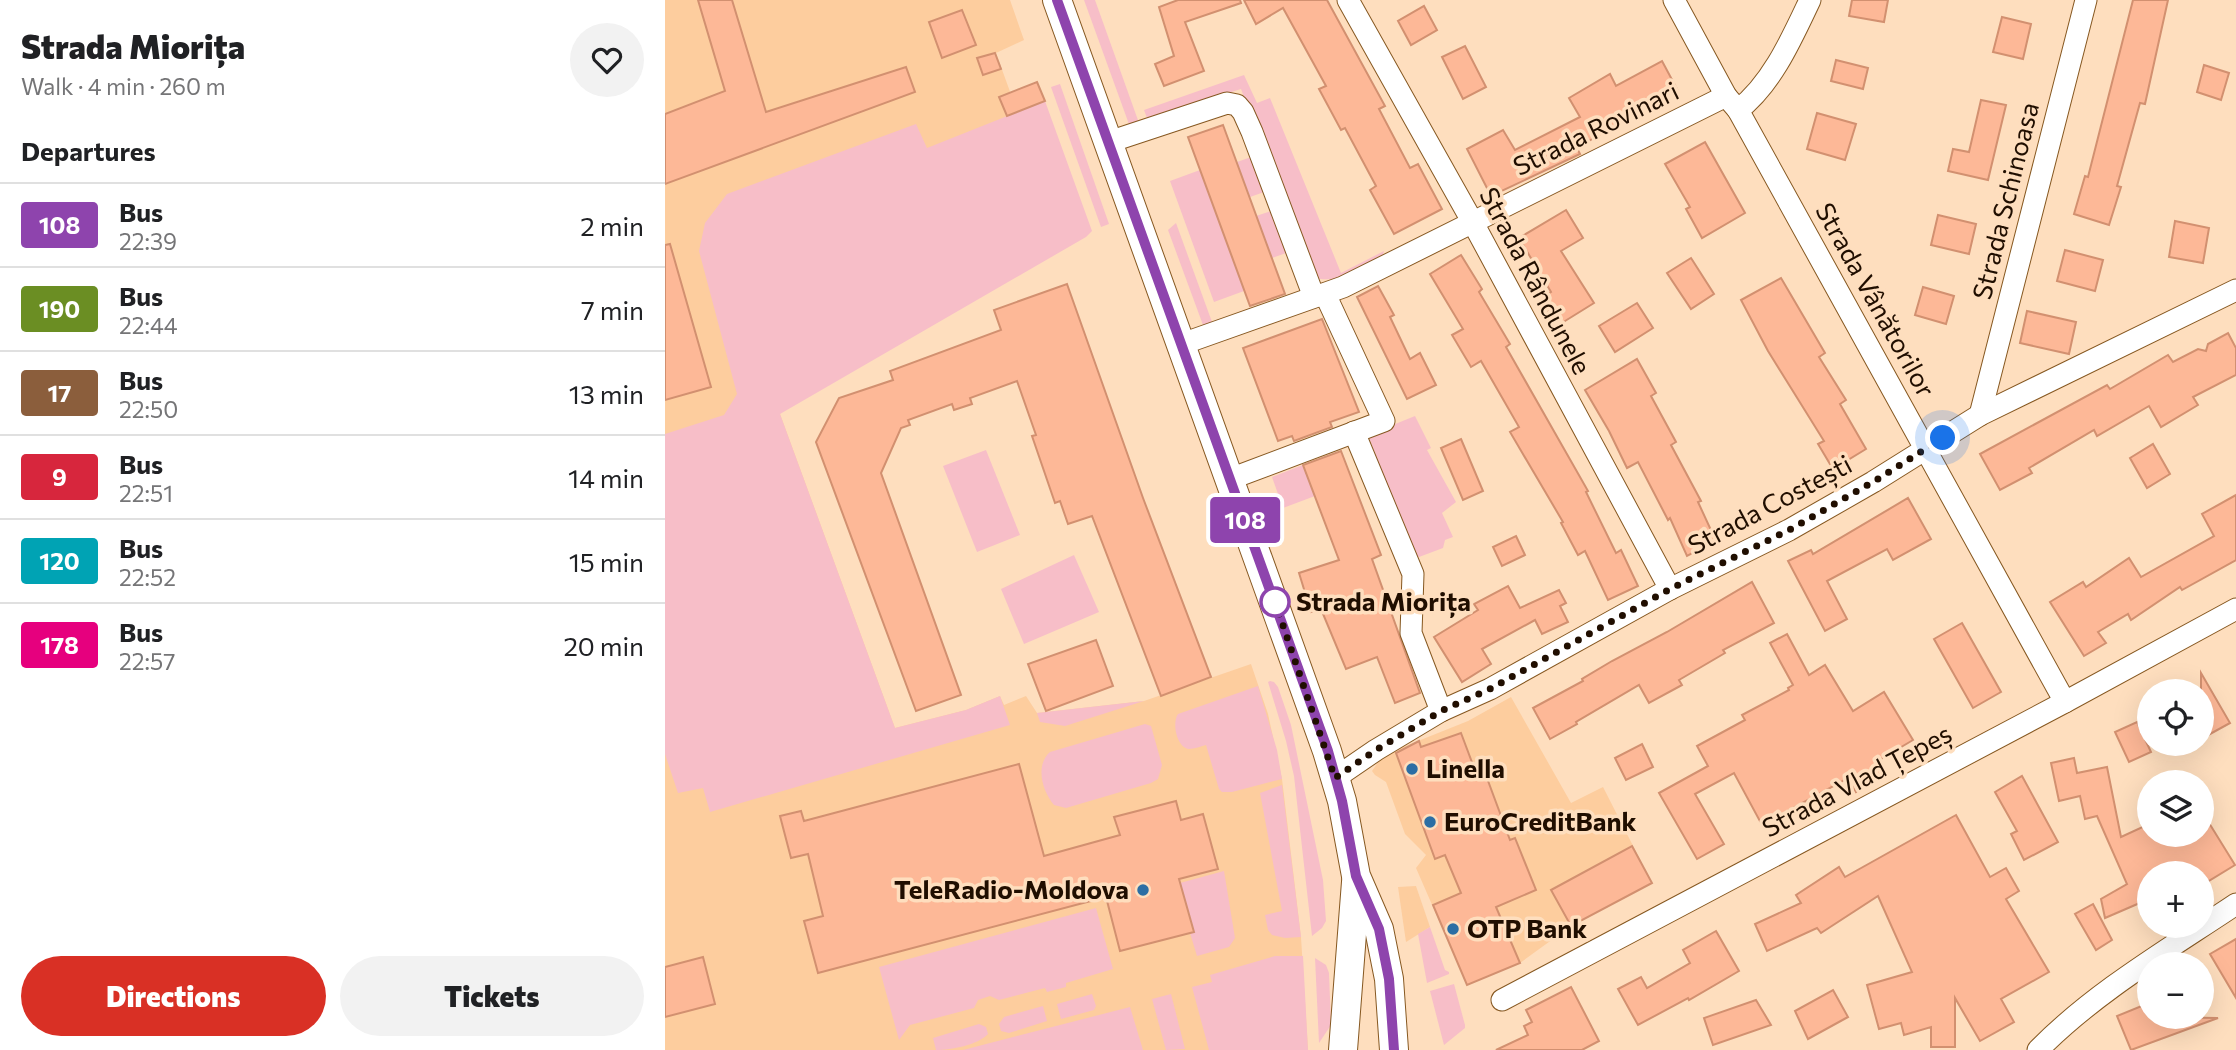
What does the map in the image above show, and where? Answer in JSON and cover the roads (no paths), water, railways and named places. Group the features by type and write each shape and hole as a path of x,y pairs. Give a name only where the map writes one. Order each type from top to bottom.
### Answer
{"main road":[{"path":"1057,0 1296,658 1335,778 1356,876 1379,929 1389,979 1394,1050"},
{"path":"1343,1050 1356,876"}],"street":[{"name":"Strada Rândunele","path":"1348,0 1472,221 1670,589"},
{"name":"Strada Vânătorilor","path":"1674,0 2066,702"},
{"name":"Strada Rovinari","path":"1182,344 1343,287 1472,221 1732,103 1748,102 1764,84 1809,0"},
{"name":"Strada Schinoasa","path":"1980,415 2086,0"},
{"path":"1109,142 1227,103 1237,105 1243,111 1320,295 1384,421 1230,479"},
{"name":"Strada Costești","path":"1335,778 1441,711 1490,689 1670,589 1789,530 1873,482 1980,415 2236,290"},
{"path":"1354,432 1413,574 1411,633 1441,711"},
{"name":"Strada Vlad Țepeș","path":"1503,1000 2236,609"},
{"path":"2038,1050 2055,1033 2124,979 2236,904"}],"place":[{"name":"Strada Miorița","path":"1275,602"},
{"name":"Linella","path":"1412,769"},
{"name":"EuroCreditBank","path":"1430,822"},
{"name":"TeleRadio-Moldova","path":"1143,890"},
{"name":"OTP Bank","path":"1453,929"}]}
